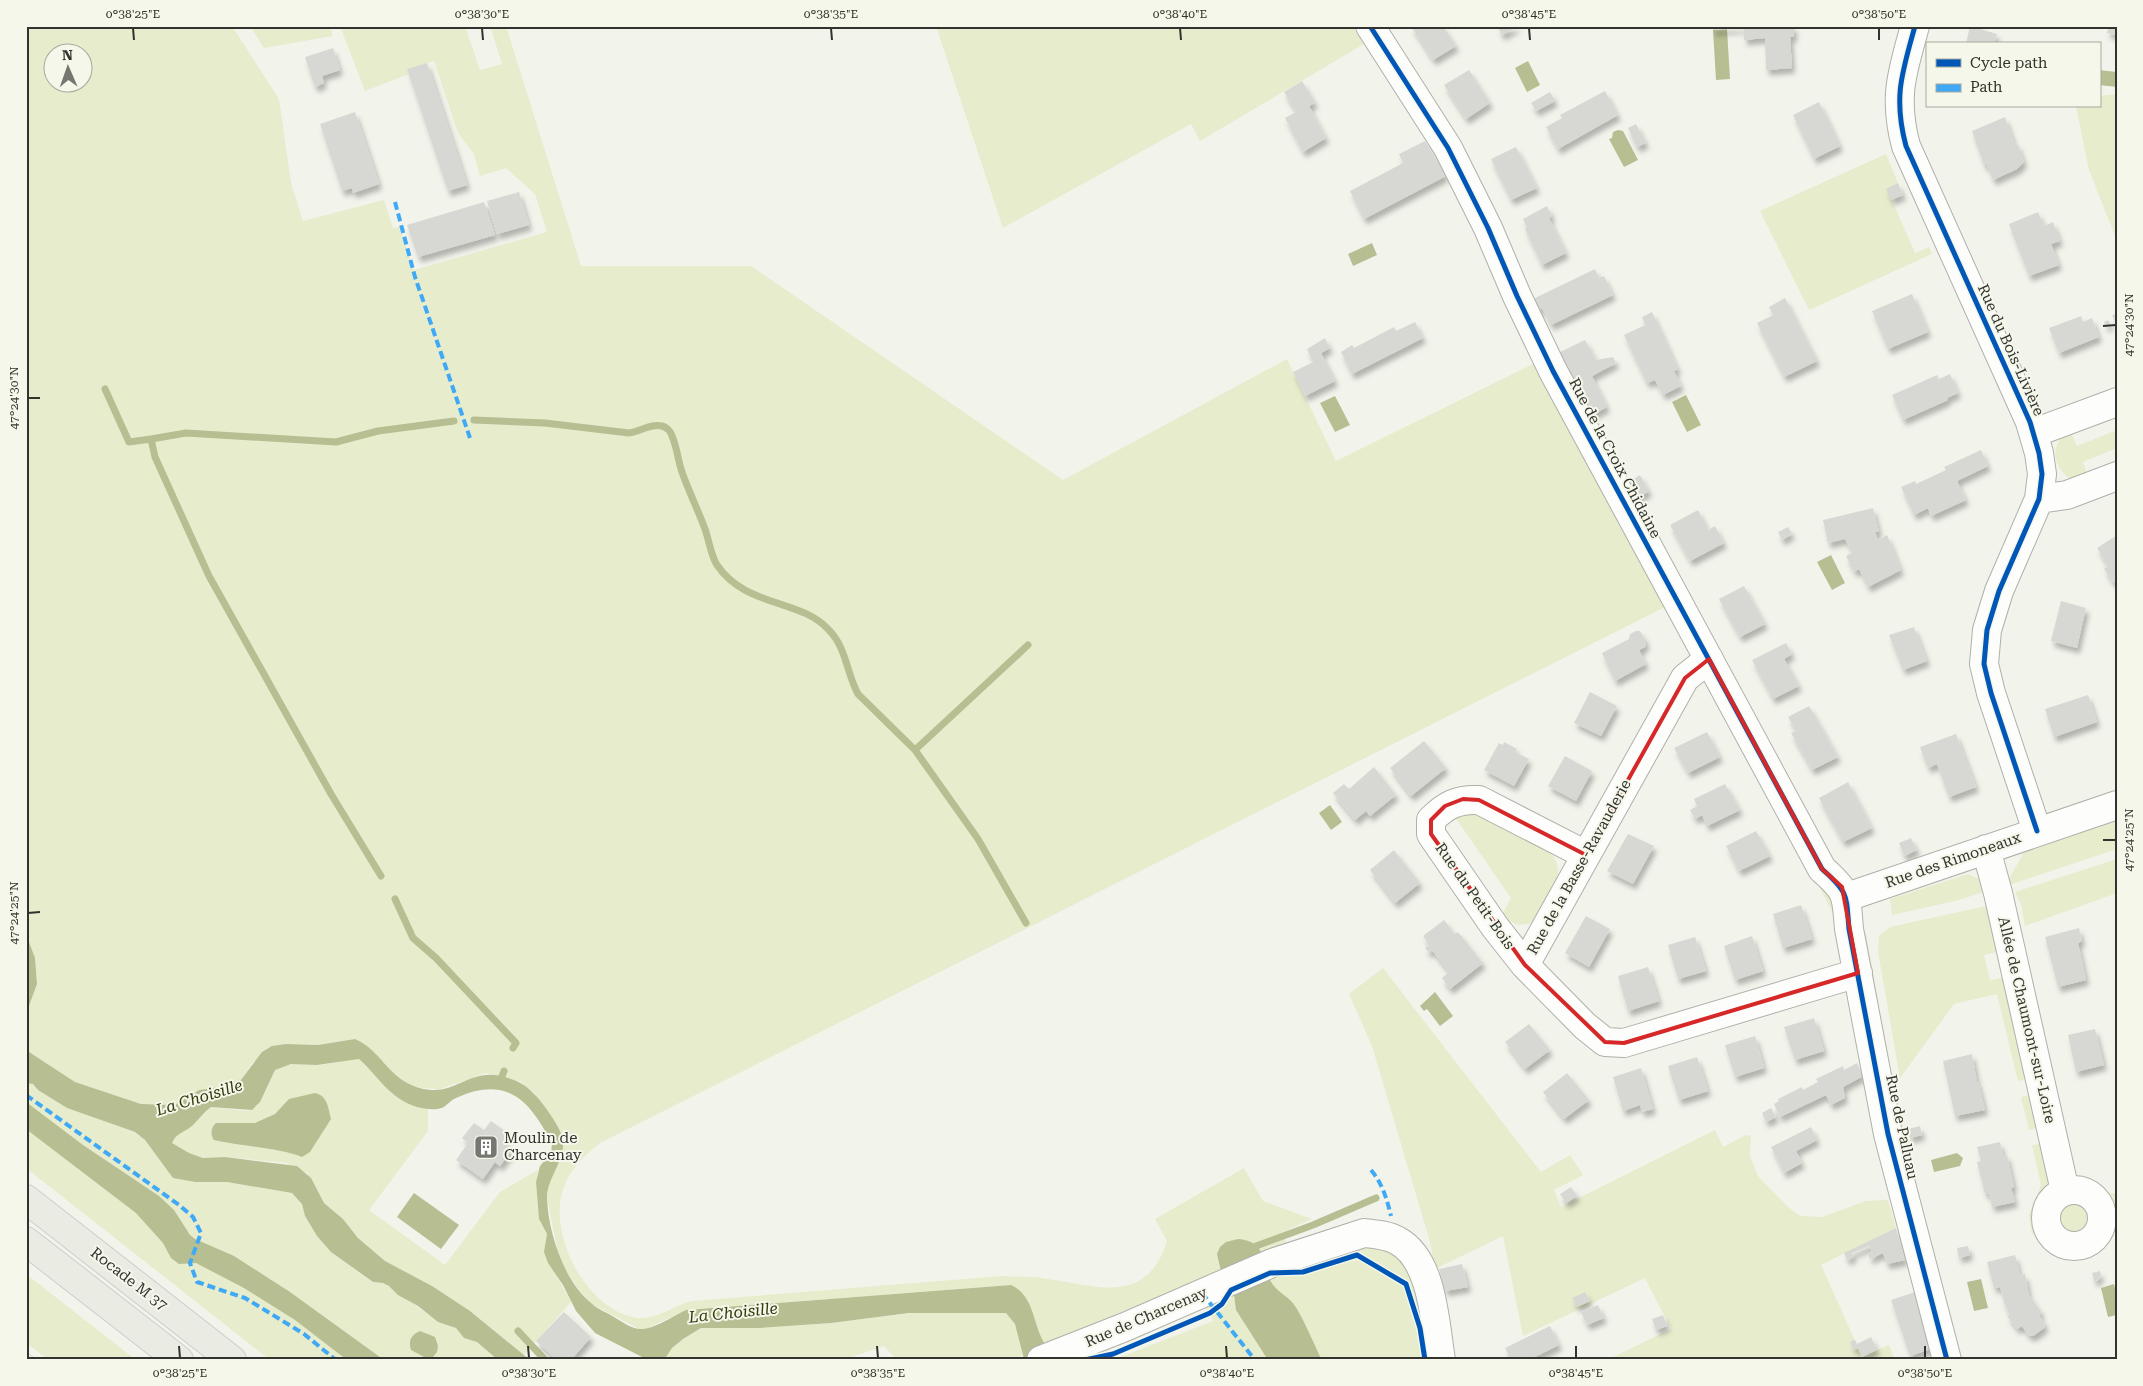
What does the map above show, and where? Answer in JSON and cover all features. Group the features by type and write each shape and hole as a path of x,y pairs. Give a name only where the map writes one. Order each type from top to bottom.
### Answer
{"highway":[{"name":"Rocade M 37","path":"26,1199 232,1360"},
{"path":"26,1241 179,1360"}],"street":[{"name":"Rue de la Croix Chidaine","path":"1370,26 1448,148 1488,228 1517,296 1553,371 1822,869 1842,887 1847,897"},
{"name":"Rue du Bois-Livière","path":"1915,26 1900,79 1898,96 1899,112 1906,146 2034,433 2042,474 2038,499 1999,591 1987,630 1984,664 1990,693 2037,831"},
{"path":"2034,433 2117,402"},
{"path":"2038,499 2067,495 2117,476"},
{"name":"Rue de la Basse-Ravauderie","path":"1708,659 1685,678 1525,965 1585,1026 1605,1042 1624,1043 1858,973"},
{"name":"Rue du Petit-Bois","path":"1525,965 1495,927 1431,834 1431,820 1446,806 1463,799 1479,800 1586,855"},
{"name":"Rue des Rimoneaux","path":"1847,897 2117,805"},
{"name":"Allée de Chaumont-sur-Loire","path":"1986,849 1998,893 2065,1191"},
{"name":"Rue de Palluau","path":"1847,897 1850,930 1888,1134 1947,1360"},
{"name":"Rue de Charcenay","path":"1047,1358 1272,1262 1364,1233 1378,1234 1397,1240 1410,1250 1418,1261 1427,1282 1441,1360"}],"highlighted area":[{"path":"1709,659 1822,869 1842,887 1858,973 1624,1043 1605,1042 1525,965 1431,834 1431,820 1445,806 1463,799 1479,800 1586,855 1685,678"}],"shaded area":[{"path":"26,26 232,26 279,99 291,183 303,221 384,200 393,228 400,227 414,270 547,232 535,194 506,168 480,176 474,154 458,133 434,61 408,69 409,74 365,91 340,26 465,26 480,70 502,64 490,26 506,26 581,266 751,266 1063,480 1287,359 1336,461 1537,362 1667,606 600,1143 573,1169 561,1199 560,1220 565,1242 573,1264 586,1284 601,1300 619,1312 638,1318 645,1318 659,1315 692,1301 1002,1276 1036,1277 1098,1287 1115,1287 1131,1284 1146,1276 1158,1262 1167,1241 1155,1219 1244,1168 1263,1201 1312,1219 1281,1233 1299,1264 1360,1247 1367,1247 1393,1252 1400,1255 1410,1264 1432,1360 1113,1360 1213,1321 1192,1283 1045,1344 1040,1336 1029,1304 1018,1290 1010,1285 686,1310 648,1328 639,1329 590,1303 559,1259 547,1197 549,1183 561,1159 563,1138 535,1094 521,1082 486,1073 440,1089 412,1086 389,1071 363,1043 355,1039 318,1045 286,1044 253,1062 237,1085 199,1090 175,1105 141,1104 75,1082 26,1050 26,1014 37,984 35,958 26,934"},
{"path":"250,26 330,26 333,36 264,48"},
{"path":"936,26 1352,26 1364,44 1200,141 1191,124 1003,228"},
{"path":"2117,94 2117,241 2089,170 2076,108 2100,108 2100,96"},
{"path":"1886,154 1898,183 1887,189 1915,253 1929,247 1932,254 1809,310 1760,211"},
{"path":"2117,430 2117,448 2083,462 2088,477 2075,481 2062,471 2056,457 2056,450 2063,436 2070,431 2077,446"},
{"path":"1462,813 1474,813 1547,850 1554,858 1558,867 1558,876 1555,886 1535,923 1518,925 1501,917 1511,898 1455,817"},
{"path":"2117,817 2117,849 2009,885 2010,877 2023,854 2021,849"},
{"path":"2117,859 2117,893 2025,926 2021,904 2015,892"},
{"path":"1968,874 1979,879 1986,891 1959,900 1892,915 1890,899"},
{"path":"1817,882 1819,882 1837,905 1834,916"},
{"path":"1991,905 2001,951 1984,955 1990,980 2007,977 2031,1078 2018,1081 1997,994 1954,1004 1900,1078 1878,952 1879,936 1890,927"},
{"path":"1866,933 1891,1074 1886,1074 1860,934"},
{"path":"1383,968 1541,1172 1570,1155 1583,1175 1554,1190 1561,1207 1715,1130 1723,1147 1746,1135 1751,1136 1750,1156 1758,1176 1788,1207 1800,1216 1822,1217 1866,1201 1888,1200 1896,1228 1821,1265 1862,1356 1889,1345 1895,1360 1607,1360 1671,1329 1645,1278 1523,1336 1503,1236 1435,1269 1430,1242 1372,1046 1349,994"},
{"path":"351,1058 359,1059 399,1099 428,1109 428,1131 369,1210 445,1265 500,1192 538,1170 536,1182 538,1209 540,1222 547,1234 546,1257 571,1302 524,1355 470,1311 432,1286 385,1261 358,1238 343,1219 324,1203 307,1173 286,1163 225,1157 204,1158 189,1153 171,1143 179,1131 190,1127 211,1107 248,1111 257,1106 275,1070 280,1067 291,1064 323,1065"},
{"path":"26,1083 33,1084 38,1090 67,1108 134,1132 145,1140 173,1178 195,1182 227,1182 292,1193 302,1204 305,1216 317,1236 331,1252 372,1282 383,1283 389,1286 438,1322 456,1328 464,1338 477,1342 498,1360 270,1360 26,1168"},
{"path":"2034,1094 2043,1126 2029,1130 2021,1097"},
{"path":"2046,1143 2054,1183 2039,1205 2032,1236 2029,1215 2041,1185 2032,1145"},
{"path":"2106,1193 2117,1193 2117,1228 2113,1230 2114,1211"},
{"path":"2073,1200 2080,1201 2086,1205 2090,1211 2090,1225 2086,1231 2080,1235 2073,1236 2066,1235 2060,1231 2056,1225 2055,1218 2056,1211 2060,1205 2066,1201"},
{"path":"26,1274 136,1360 49,1360 26,1343"},
{"path":"912,1313 1006,1313 1015,1324 1023,1355 1010,1360 897,1360 884,1346 843,1360 664,1360 672,1348 701,1328 760,1328 831,1323"}],"water":[{"path":"1727,29 1730,79 1716,80 1713,30"},
{"path":"1528,61 1540,85 1527,92 1515,68"},
{"path":"2100,70 2117,72 2117,87 2100,85"},
{"path":"1623,131 1638,160 1624,167 1609,139 1612,138 1613,132"},
{"path":"1372,243 1377,255 1353,266 1348,254"},
{"path":"1686,395 1701,425 1687,432 1672,402"},
{"path":"1335,396 1350,425 1335,432 1320,403"},
{"path":"1831,555 1845,583 1832,590 1817,562"},
{"path":"1330,805 1342,822 1331,830 1319,813"},
{"path":"26,934 35,958 37,984 26,1014"},
{"path":"1435,992 1453,1016 1440,1026 1427,1009 1424,1011 1420,1006"},
{"name":"La Choisille","path":"355,1039 365,1044 405,1082 417,1087 441,1090 476,1077 496,1075 522,1084 537,1097 555,1122 563,1140 563,1148 550,1183 547,1198 550,1226 559,1255 565,1269 581,1294 596,1307 630,1326 637,1329 652,1327 686,1310 1011,1285 1025,1296 1045,1344 1039,1354 1024,1359 1015,1324 1006,1313 909,1313 831,1323 760,1328 701,1328 672,1348 664,1360 648,1360 595,1333 576,1311 563,1285 548,1263 544,1252 547,1234 539,1219 536,1182 540,1166 551,1153 552,1144 544,1128 525,1104 515,1096 503,1091 489,1089 474,1092 454,1099 444,1107 427,1109 399,1099 359,1059 317,1065 291,1064 275,1070 260,1102 252,1110 211,1107 174,1140 172,1143 189,1153 203,1158 225,1157 297,1166 311,1178 324,1203 343,1219 358,1238 385,1261 432,1286 470,1311 530,1360 498,1360 477,1342 464,1338 456,1328 438,1322 418,1306 398,1295 389,1286 373,1282 331,1252 317,1236 305,1216 302,1204 292,1193 227,1182 195,1182 173,1178 145,1140 135,1132 67,1108 38,1090 33,1084 26,1083 26,1050 75,1082 141,1104 175,1105 199,1090 237,1085 262,1052 272,1046 286,1044 318,1045"},
{"path":"315,1093 325,1100 331,1119 310,1152 302,1157 282,1151 214,1140 213,1138 212,1129 216,1123 255,1123 275,1114 289,1099"},
{"path":"26,1102 83,1145 159,1196 174,1210 190,1235 195,1239 234,1256 290,1292 384,1360 347,1360 295,1320 244,1288 196,1263 179,1264 171,1258 163,1243 136,1213 26,1129"},
{"path":"1957,1153 1963,1158 1960,1166 1934,1172 1931,1160"},
{"path":"414,1193 459,1225 441,1249 397,1217"},
{"path":"1238,1239 1255,1244 1259,1248 1270,1280 1274,1287 1295,1306 1322,1360 1268,1360 1236,1310 1234,1294 1221,1271 1217,1254 1220,1247 1226,1242"},
{"path":"1981,1279 1988,1308 1974,1311 1967,1282"},
{"path":"2114,1284 2117,1297 2117,1315 2108,1317 2101,1288"},
{"path":"420,1331 435,1337 438,1346 437,1352 432,1358 426,1358 411,1350 411,1339 414,1334"}],"building":[{"path":"1411,26 1443,26 1456,46 1433,60"},
{"path":"1497,26 1519,26 1502,35"},
{"path":"1712,26 1794,26 1794,37 1790,37 1792,68 1766,70 1765,38 1744,40 1744,28 1713,30"},
{"path":"1970,26 1997,34 1995,42 1966,42"},
{"path":"2109,26 2117,26 2117,35 2107,33"},
{"path":"333,48 340,70 322,76 324,83 315,87 305,57"},
{"path":"427,63 467,185 448,191 407,69"},
{"path":"1469,70 1490,103 1466,119 1444,85"},
{"path":"1302,81 1315,103 1309,106 1326,138 1303,152 1285,118 1296,112 1284,92"},
{"path":"1605,91 1618,115 1558,149 1546,127 1562,118 1560,115"},
{"path":"1550,92 1555,101 1536,111 1531,103"},
{"path":"1819,102 1840,146 1814,159 1793,115"},
{"path":"355,112 379,184 353,193 352,188 342,191 320,124"},
{"path":"2005,117 2014,143 2018,145 2024,162 2017,169 1993,180 1987,165 1984,165 1972,131"},
{"path":"1636,124 1646,143 1637,147 1628,128"},
{"path":"1425,141 1446,176 1364,219 1350,191 1403,163 1399,154"},
{"path":"1516,147 1537,188 1511,200 1491,159"},
{"path":"1898,183 1903,195 1891,200 1886,189"},
{"path":"519,192 529,225 497,234 487,201"},
{"path":"484,202 495,235 418,257 407,225"},
{"path":"1547,206 1552,216 1549,218 1566,253 1542,265 1525,229 1527,228 1523,219"},
{"path":"2038,212 2044,226 2053,222 2060,241 2051,244 2059,265 2029,276 2009,224"},
{"path":"1595,269 1599,278 1604,276 1613,295 1551,325 1542,308 1539,310 1533,299"},
{"path":"1912,294 1928,332 1888,349 1872,311"},
{"path":"1785,298 1817,361 1784,377 1757,323 1773,315 1769,307"},
{"path":"1652,312 1678,369 1674,371 1681,386 1663,395 1655,380 1647,383 1624,335 1645,325 1642,317"},
{"path":"2117,314 2117,326 2112,315"},
{"path":"2081,316 2083,322 2092,318 2099,337 2059,353 2049,328"},
{"path":"2108,320 2111,325 2106,327 2104,322"},
{"path":"1415,322 1423,338 1352,374 1341,352 1352,345 1354,348 1394,327 1396,331"},
{"path":"1325,338 1330,348 1321,353 1335,381 1305,396 1293,372 1313,362 1307,349"},
{"path":"1585,340 1596,360 1613,357 1616,363 1592,376 1607,407 1588,417 1556,354"},
{"path":"1950,374 1958,393 1947,398 1948,400 1903,420 1892,395 1937,375 1939,379"},
{"path":"1981,450 1988,466 1957,481 1966,500 1931,516 1928,508 1914,515 1901,487 1915,481 1916,484 1946,470 1944,467"},
{"path":"1640,475 1649,491 1636,499 1627,483"},
{"path":"1873,508 1879,532 1875,532 1878,540 1887,535 1901,570 1868,587 1859,569 1854,572 1846,556 1852,553 1845,539 1828,543 1823,520"},
{"path":"1698,510 1708,530 1715,526 1724,543 1690,561 1670,525"},
{"path":"1788,527 1792,534 1782,540 1778,532"},
{"path":"2117,535 2117,580 2113,583 2104,569 2108,566 2097,548"},
{"path":"1744,586 1765,624 1740,637 1719,599"},
{"path":"2061,601 2086,608 2077,648 2051,641"},
{"path":"1914,627 1927,661 1903,670 1889,635"},
{"path":"1640,631 1646,641 1645,647 1639,650 1646,664 1615,681 1602,653 1629,639 1630,634"},
{"path":"1786,643 1792,654 1784,659 1799,686 1773,699 1752,660"},
{"path":"1590,692 1617,706 1601,736 1574,723"},
{"path":"2088,695 2097,722 2054,737 2045,709"},
{"path":"1809,706 1838,757 1812,770 1791,733 1796,731 1788,717"},
{"path":"1707,732 1720,757 1688,773 1674,748"},
{"path":"1956,734 1976,787 1949,797 1937,764 1928,768 1920,747"},
{"path":"1424,741 1446,768 1411,796 1390,768"},
{"path":"1504,742 1517,749 1515,752 1529,759 1514,786 1484,770 1499,743 1503,745"},
{"path":"1565,756 1592,771 1576,801 1548,786"},
{"path":"1374,767 1396,795 1370,816 1366,811 1355,820 1333,793 1344,784 1349,789"},
{"path":"1848,782 1872,828 1843,842 1819,798"},
{"path":"1725,784 1740,810 1707,826 1702,815 1695,819 1690,810 1697,806 1694,799"},
{"path":"1756,831 1770,856 1739,871 1726,846"},
{"path":"1628,834 1654,846 1633,884 1607,871"},
{"path":"1911,838 1917,850 1904,856 1899,843"},
{"path":"1394,850 1420,883 1395,903 1370,870"},
{"path":"1801,905 1812,939 1783,948 1773,914"},
{"path":"1586,916 1610,929 1589,967 1565,953"},
{"path":"1444,920 1455,934 1458,932 1483,963 1450,989 1442,978 1449,972 1432,950 1429,953 1425,948 1429,945 1423,936"},
{"path":"2079,928 2082,941 2078,943 2086,980 2058,987 2045,937"},
{"path":"1752,936 1763,971 1735,980 1724,946"},
{"path":"1695,937 1706,971 1678,979 1668,945"},
{"path":"1648,967 1659,1001 1628,1011 1618,976"},
{"path":"1814,1018 1824,1051 1795,1060 1784,1027"},
{"path":"1529,1024 1550,1050 1525,1069 1505,1042"},
{"path":"2095,1029 2104,1065 2076,1072 2068,1035"},
{"path":"1755,1036 1764,1068 1735,1077 1725,1045"},
{"path":"1972,1054 1985,1110 1955,1116 1943,1061"},
{"path":"1697,1057 1708,1091 1679,1100 1668,1066"},
{"path":"1857,1063 1863,1076 1843,1087 1845,1098 1831,1105 1826,1095 1780,1117 1774,1104 1779,1101 1778,1099 1802,1087 1803,1090 1818,1082 1816,1079 1843,1066 1844,1070"},
{"path":"1641,1068 1653,1109 1642,1112 1640,1105 1623,1111 1613,1077"},
{"path":"1567,1073 1589,1100 1564,1119 1543,1092"},
{"path":"1771,1108 1776,1117 1766,1122 1762,1113"},
{"name":"Moulin de Charcenay","path":"491,1121 509,1134 502,1143 512,1150 500,1166 495,1162 483,1179 456,1160 468,1143 462,1138 474,1123 484,1130"},
{"path":"1920,1126 1922,1135 1910,1138 1908,1129"},
{"path":"1811,1127 1817,1140 1796,1151 1802,1163 1784,1173 1771,1147"},
{"path":"2000,1142 2003,1156 2007,1155 2014,1187 2011,1188 2015,1202 1992,1207 1989,1193 1985,1194 1977,1162 1981,1161 1977,1147"},
{"path":"1571,1187 1577,1196 1566,1203 1560,1194"},
{"path":"1896,1228 1905,1260 1887,1264 1883,1253 1870,1259 1868,1254 1872,1252 1870,1246 1852,1253 1854,1257 1847,1260 1844,1253"},
{"path":"1968,1246 1970,1255 1959,1258 1957,1248"},
{"path":"2015,1255 2020,1275 2025,1274 2029,1295 2042,1313 2039,1315 2045,1324 2044,1328 2033,1336 2028,1335 2022,1326 2017,1329 2007,1316 2010,1314 2005,1305 2000,1287 1994,1288 1987,1262"},
{"path":"1462,1264 1468,1287 1445,1291 1439,1269"},
{"path":"2100,1271 2101,1275 2098,1280 2094,1281 2092,1273"},
{"path":"1585,1292 1590,1301 1577,1307 1572,1298"},
{"path":"1915,1292 1931,1349 1910,1356 1891,1300"},
{"path":"1598,1305 1604,1318 1587,1325 1581,1312"},
{"path":"564,1312 591,1337 571,1360 557,1360 536,1341"},
{"path":"1663,1315 1667,1326 1656,1330 1652,1319"},
{"path":"1550,1326 1559,1345 1529,1360 1511,1360 1505,1348"},
{"path":"1871,1337 1877,1350 1862,1357 1858,1348 1854,1350 1850,1342 1855,1340 1857,1344"}],"waterway":[{"path":"105,389 129,442 151,439 155,457 209,576 331,794 381,876"},
{"path":"474,420 545,423 629,433 658,425 665,427 671,432 682,472 717,565 729,579 742,588 757,596 803,612 816,619 828,629 843,652 858,694 915,750 978,839 1026,923"},
{"path":"151,439 186,433 336,442 378,431 454,421"},
{"path":"915,750 1028,645"},
{"path":"395,899 413,938 436,958 516,1043 513,1048"},
{"path":"501,1079 504,1071"},
{"path":"1248,1249 1313,1225 1376,1198"},
{"path":"518,1331 545,1360"}],"railway":[{"path":"26,1355 33,1360"}],"marked path":[{"path":"395,202 415,277 470,438"},
{"path":"26,1095 193,1217 201,1233 190,1263 197,1282 245,1298 304,1334 336,1360"},
{"path":"1371,1170 1384,1192 1391,1216"},
{"path":"1202,1293 1255,1360"}],"cycle path":[{"path":"1370,26 1448,148 1488,228 1517,296 1553,371 1822,869 1845,895 1849,929 1888,1134 1947,1360"},
{"path":"1915,26 1901,85 1900,113 1906,146 2030,422 2039,453 2042,474 2039,499 1999,591 1987,630 1984,664 1991,693 2037,831"},
{"path":"1085,1360 1113,1354 1210,1313 1222,1304 1231,1290 1270,1273 1303,1272 1357,1255 1406,1284 1420,1328 1425,1360"}],"place":[{"name":"Moulin de Charcenay","path":"486,1147"}]}
